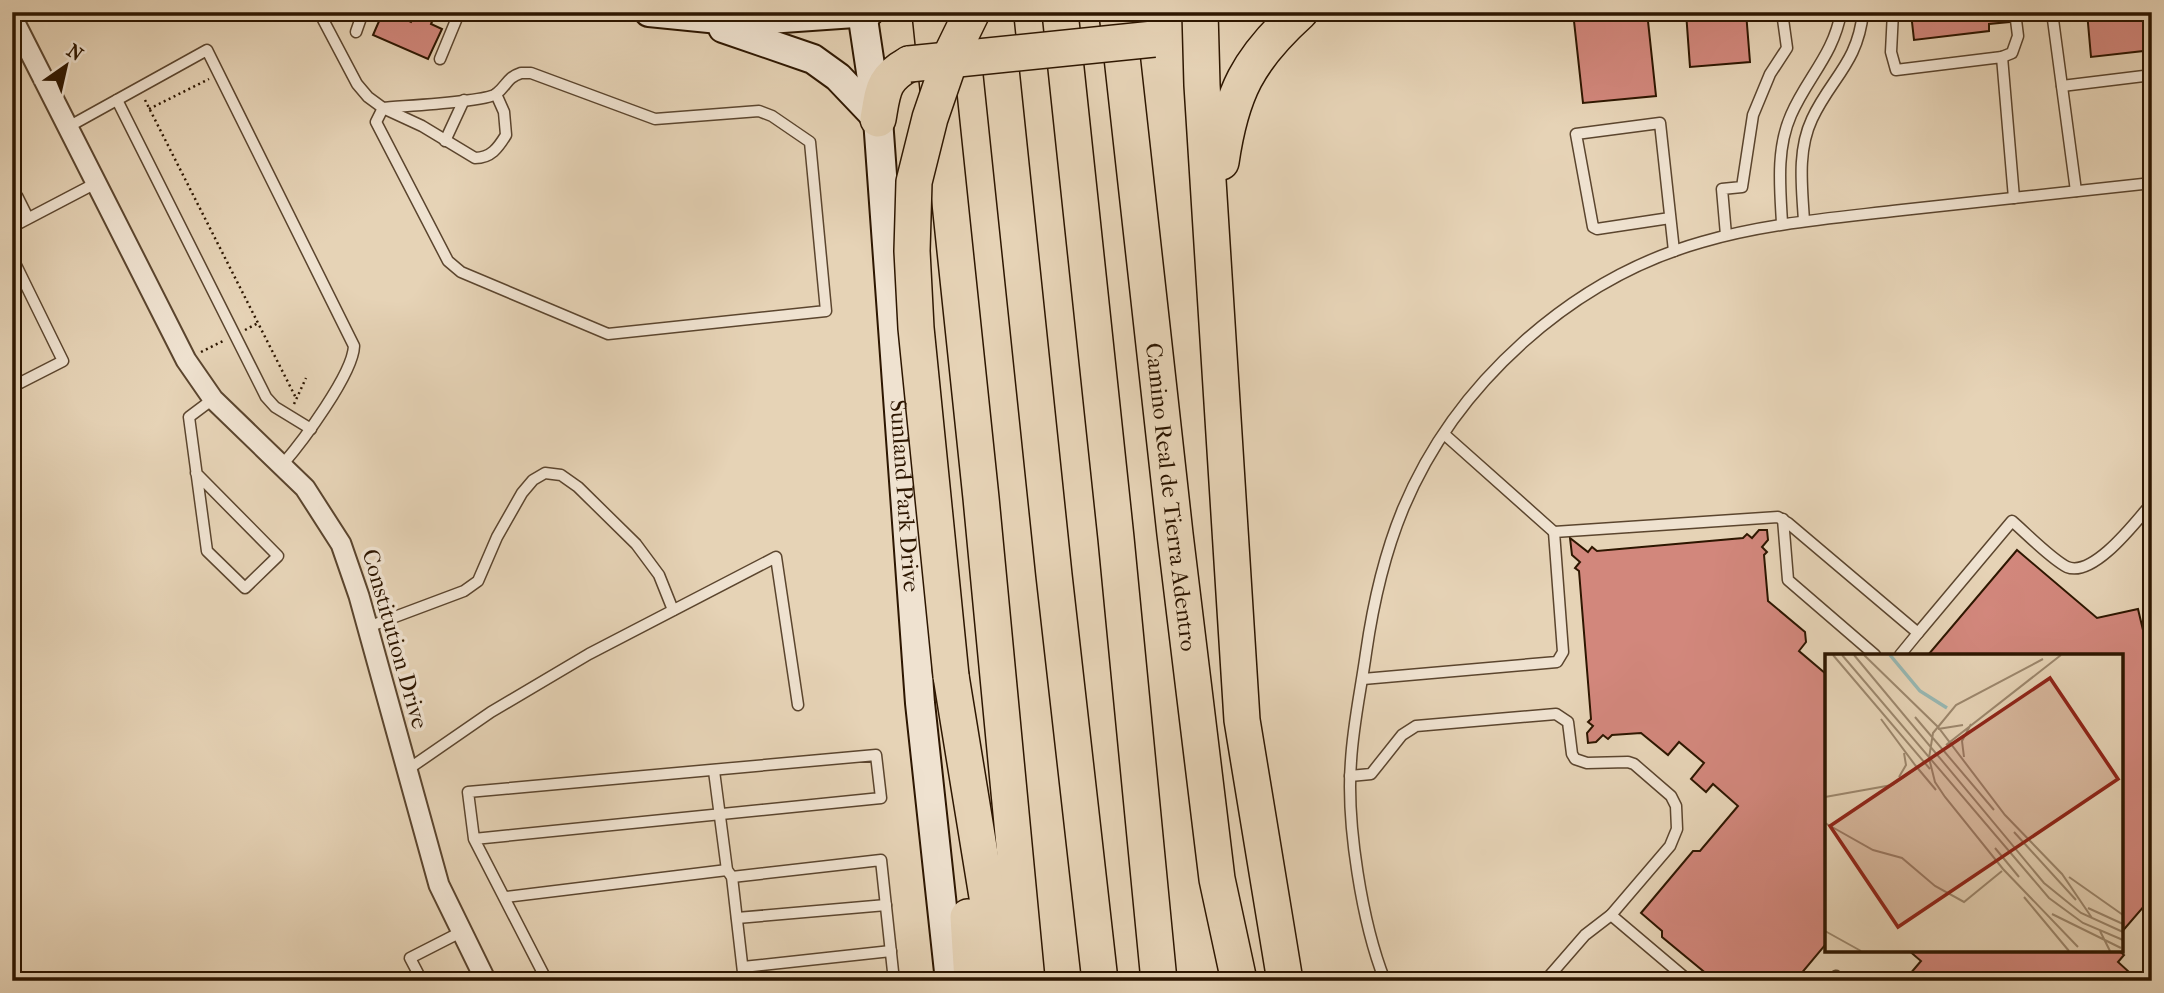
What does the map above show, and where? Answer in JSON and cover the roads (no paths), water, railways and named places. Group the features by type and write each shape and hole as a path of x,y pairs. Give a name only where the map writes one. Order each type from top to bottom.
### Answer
{"highway":[{"path":"930,12 981,499 1027,981"},
{"path":"972,12 954,51 930,118 914,182 912,251 916,328 951,676 972,981"},
{"path":"995,12 1100,981"},
{"path":"1060,12 1113,510 1159,981"},
{"name":"Camino Real de Tierra Adentro","path":"1117,12 1217,879 1239,981"},
{"path":"1200,12 1202,85 1242,720 1284,981"},
{"path":"1212,232 1226,128 1236,95 1255,60 1300,12"},
{"path":"878,119 884,85 897,71 909,64 1154,39 1171,46 1185,59 1202,85"},
{"path":"981,499 1022,762 1047,981"},
{"path":"951,676 990,915 998,981"},
{"path":"1217,879 1220,981"}],"main road":[{"path":"649,12 739,22 869,12"},
{"name":"Sunland Park Drive","path":"862,13 878,119 920,703 950,981"},
{"path":"694,19 813,59 838,77 878,119"}],"street":[{"name":"Constitution Drive","path":"12,17 186,360 213,399 305,488 341,544 368,626 439,885 486,981"}],"lane":[{"path":"319,12 357,85 368,97 383,108 422,126 475,158 492,154 506,135 504,112 496,94"},
{"path":"356,32 363,12"},
{"path":"1726,235 1722,189 1742,187 1753,115 1770,74 1787,48 1782,12"},
{"path":"1782,223 1780,167 1786,126 1799,98 1831,48 1841,12"},
{"path":"1804,221 1802,166 1808,130 1817,110 1851,57 1863,12"},
{"path":"1893,12 1891,52 1896,70 2012,54 2017,43 2015,12"},
{"path":"2052,12 2076,191"},
{"path":"440,59 458,13"},
{"path":"68,127 207,50 355,346 351,363 311,429 283,464"},
{"path":"2002,57 2014,198"},
{"path":"521,73 531,74 655,119 748,110 772,116 810,142 826,311 608,334 461,272 448,261 376,122 383,108 496,94 510,77 521,73"},
{"path":"2062,86 2152,75"},
{"path":"117,100 266,397 275,407 311,429"},
{"path":"445,141 464,100"},
{"path":"1670,218 1593,227 1576,134 1660,123 1674,251"},
{"path":"12,227 96,183"},
{"path":"1385,981 1372,942 1361,888 1352,818 1350,776 1352,748 1377,593 1390,545 1408,498 1444,434 1496,369 1543,326 1607,283 1674,251 1726,235 1782,223 2152,183"},
{"path":"12,198 16,197 28,218"},
{"path":"12,257 63,361 12,387"},
{"path":"197,474 278,556 245,588 207,551 188,417 213,399"},
{"path":"1363,679 1557,662 1563,652 1554,531 1444,434"},
{"path":"368,626 464,591 478,581 497,537 522,493 545,473 561,475 578,487 636,544 659,575 673,610"},
{"path":"1901,654 2011,521 2069,568 2077,568 2090,565 2114,546 2152,503"},
{"path":"1554,531 1770,516 1783,519 1918,633"},
{"path":"1783,519 1788,580 1874,654"},
{"path":"407,770 491,712 589,654 776,557 798,705"},
{"path":"1350,776 1371,774 1402,735 1416,726 1556,714 1563,716 1568,722 1575,759 1587,763 1628,762 1665,790 1676,806 1675,838 1611,915 1585,935 1545,981"},
{"path":"474,839 881,798 876,755 468,792 474,839 547,981"},
{"path":"714,771 744,981"},
{"path":"506,897 881,860 894,981"},
{"path":"737,918 886,905"},
{"path":"1611,915 1689,981"},
{"path":"422,981 410,958 461,932"},
{"path":"743,967 891,951"},
{"path":"1832,981 1836,976 1842,981"}]}
